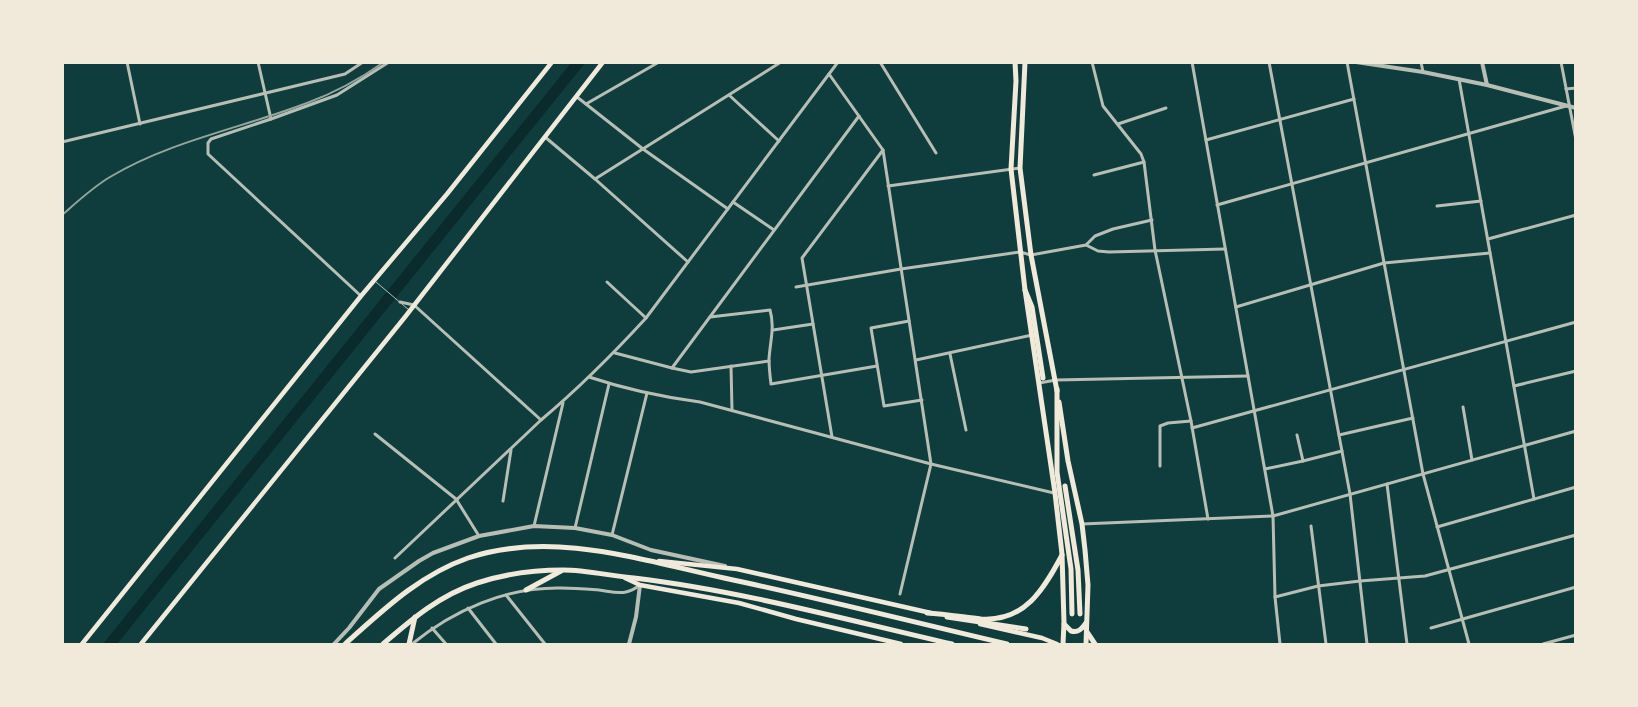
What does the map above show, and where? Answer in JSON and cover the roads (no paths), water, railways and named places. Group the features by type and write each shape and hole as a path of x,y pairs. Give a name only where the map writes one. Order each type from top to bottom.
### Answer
{"main road":[{"path":"82,644 361,296 447,194 552,62"},
{"path":"141,644 410,311 603,62"},
{"path":"1015,62 1016,81 1010,170 1025,290 1041,380"},
{"path":"1025,62 1020,168 1031,254 1056,380 1068,461 1082,524 1088,585 1086,644"},
{"path":"1025,290 1032,306 1062,554 1063,644"},
{"path":"1057,390 1057,472 1071,569 1072,614"},
{"path":"1065,486 1078,570 1080,614"},
{"path":"345,644 402,594 435,573 468,558 500,550 538,546 575,548 633,558 763,586 1007,644"},
{"path":"927,613 982,619 1011,615 1022,609 1042,590 1062,554"},
{"path":"633,558 737,569 1042,638 1057,644"},
{"path":"526,590 563,570"},
{"path":"383,644 415,617 447,596 478,583 514,574 563,570 735,593 952,644"},
{"path":"621,577 640,585 739,603 796,619 901,644"},
{"path":"410,644 415,617"},
{"path":"947,617 1026,630"},
{"path":"1064,623 1070,631 1077,632 1083,628 1087,621"},
{"path":"1086,631 1095,644"}],"street":[{"path":"127,62 140,124"},
{"path":"258,62 271,119"},
{"path":"62,142 345,74 363,62"},
{"path":"361,296 208,154 208,143 211,140 336,94 390,62"},
{"path":"586,104 659,62"},
{"path":"595,179 781,62"},
{"path":"395,558 541,420 563,402 614,353 646,318 838,62"},
{"path":"880,62 936,153"},
{"path":"1092,62 1103,106 1144,162 1155,250 1191,421 1208,519"},
{"path":"1192,62 1273,516 1275,597 1280,644"},
{"path":"1269,62 1350,494 1367,644"},
{"path":"1347,62 1423,474 1469,644"},
{"path":"1356,62 1459,79 1576,108"},
{"path":"1421,62 1423,72"},
{"path":"1482,62 1487,85"},
{"path":"1561,62 1576,140"},
{"path":"829,74 882,150 931,464 900,594"},
{"path":"1459,79 1534,499"},
{"path":"1566,89 1576,88"},
{"path":"729,95 779,142"},
{"path":"577,97 643,148 728,209"},
{"path":"1206,140 1354,99"},
{"path":"1217,205 1569,105"},
{"path":"1118,124 1166,108"},
{"path":"672,368 860,116"},
{"path":"545,137 688,262"},
{"path":"832,437 802,258 882,150"},
{"path":"1094,175 1144,162"},
{"path":"888,186 1020,168"},
{"path":"1438,206 1481,201"},
{"path":"733,202 774,230"},
{"path":"1488,239 1576,215"},
{"path":"796,287 901,269 1020,252 1031,254 1086,245 1095,236 1113,229 1152,220"},
{"path":"1086,245 1098,251 1110,252 1225,249"},
{"path":"1236,307 1384,263 1490,253"},
{"path":"607,282 646,318"},
{"path":"400,302 414,305 541,420"},
{"path":"710,317 770,310 773,318 769,361 771,384 877,366"},
{"path":"910,321 871,328 884,406 922,400"},
{"path":"1192,428 1576,322"},
{"path":"773,330 813,324"},
{"path":"916,360 1032,335"},
{"path":"614,353 691,372 769,361"},
{"path":"950,354 966,430"},
{"path":"731,366 732,410"},
{"path":"1514,386 1576,370"},
{"path":"1041,380 1248,376"},
{"path":"589,377 646,393 700,402 931,464 1055,493"},
{"path":"575,528 609,384"},
{"path":"612,535 646,393"},
{"path":"534,526 563,402"},
{"path":"1463,407 1472,460"},
{"path":"1339,435 1413,418"},
{"path":"1160,466 1160,426 1168,423 1191,421"},
{"path":"1082,524 1273,516 1576,431"},
{"path":"375,434 456,499 479,536"},
{"path":"1297,435 1303,462"},
{"path":"503,501 511,449"},
{"path":"1264,469 1303,462 1342,451"},
{"path":"1387,484 1407,644"},
{"path":"1437,527 1576,487"},
{"path":"334,644 380,589 433,553 479,536 534,526 575,528 612,535 651,550 737,569"},
{"path":"1311,526 1326,644"},
{"path":"1275,597 1318,586 1425,576 1576,535"},
{"path":"410,644 432,628 468,608 506,594 526,590 571,588 619,592 631,590 640,585"},
{"path":"629,644 636,617 640,585"},
{"path":"1431,628 1576,587"},
{"path":"506,594 545,644"},
{"path":"468,608 496,644"},
{"path":"432,628 446,644"},
{"path":"1543,644 1576,635"}],"lane":[{"path":"375,280 410,311"}],"water":[{"path":"571,63 585,63 117,644 103,644"}],"railway":[{"path":"62,215 97,185 133,165 182,144 317,99 347,85 384,62"}]}
